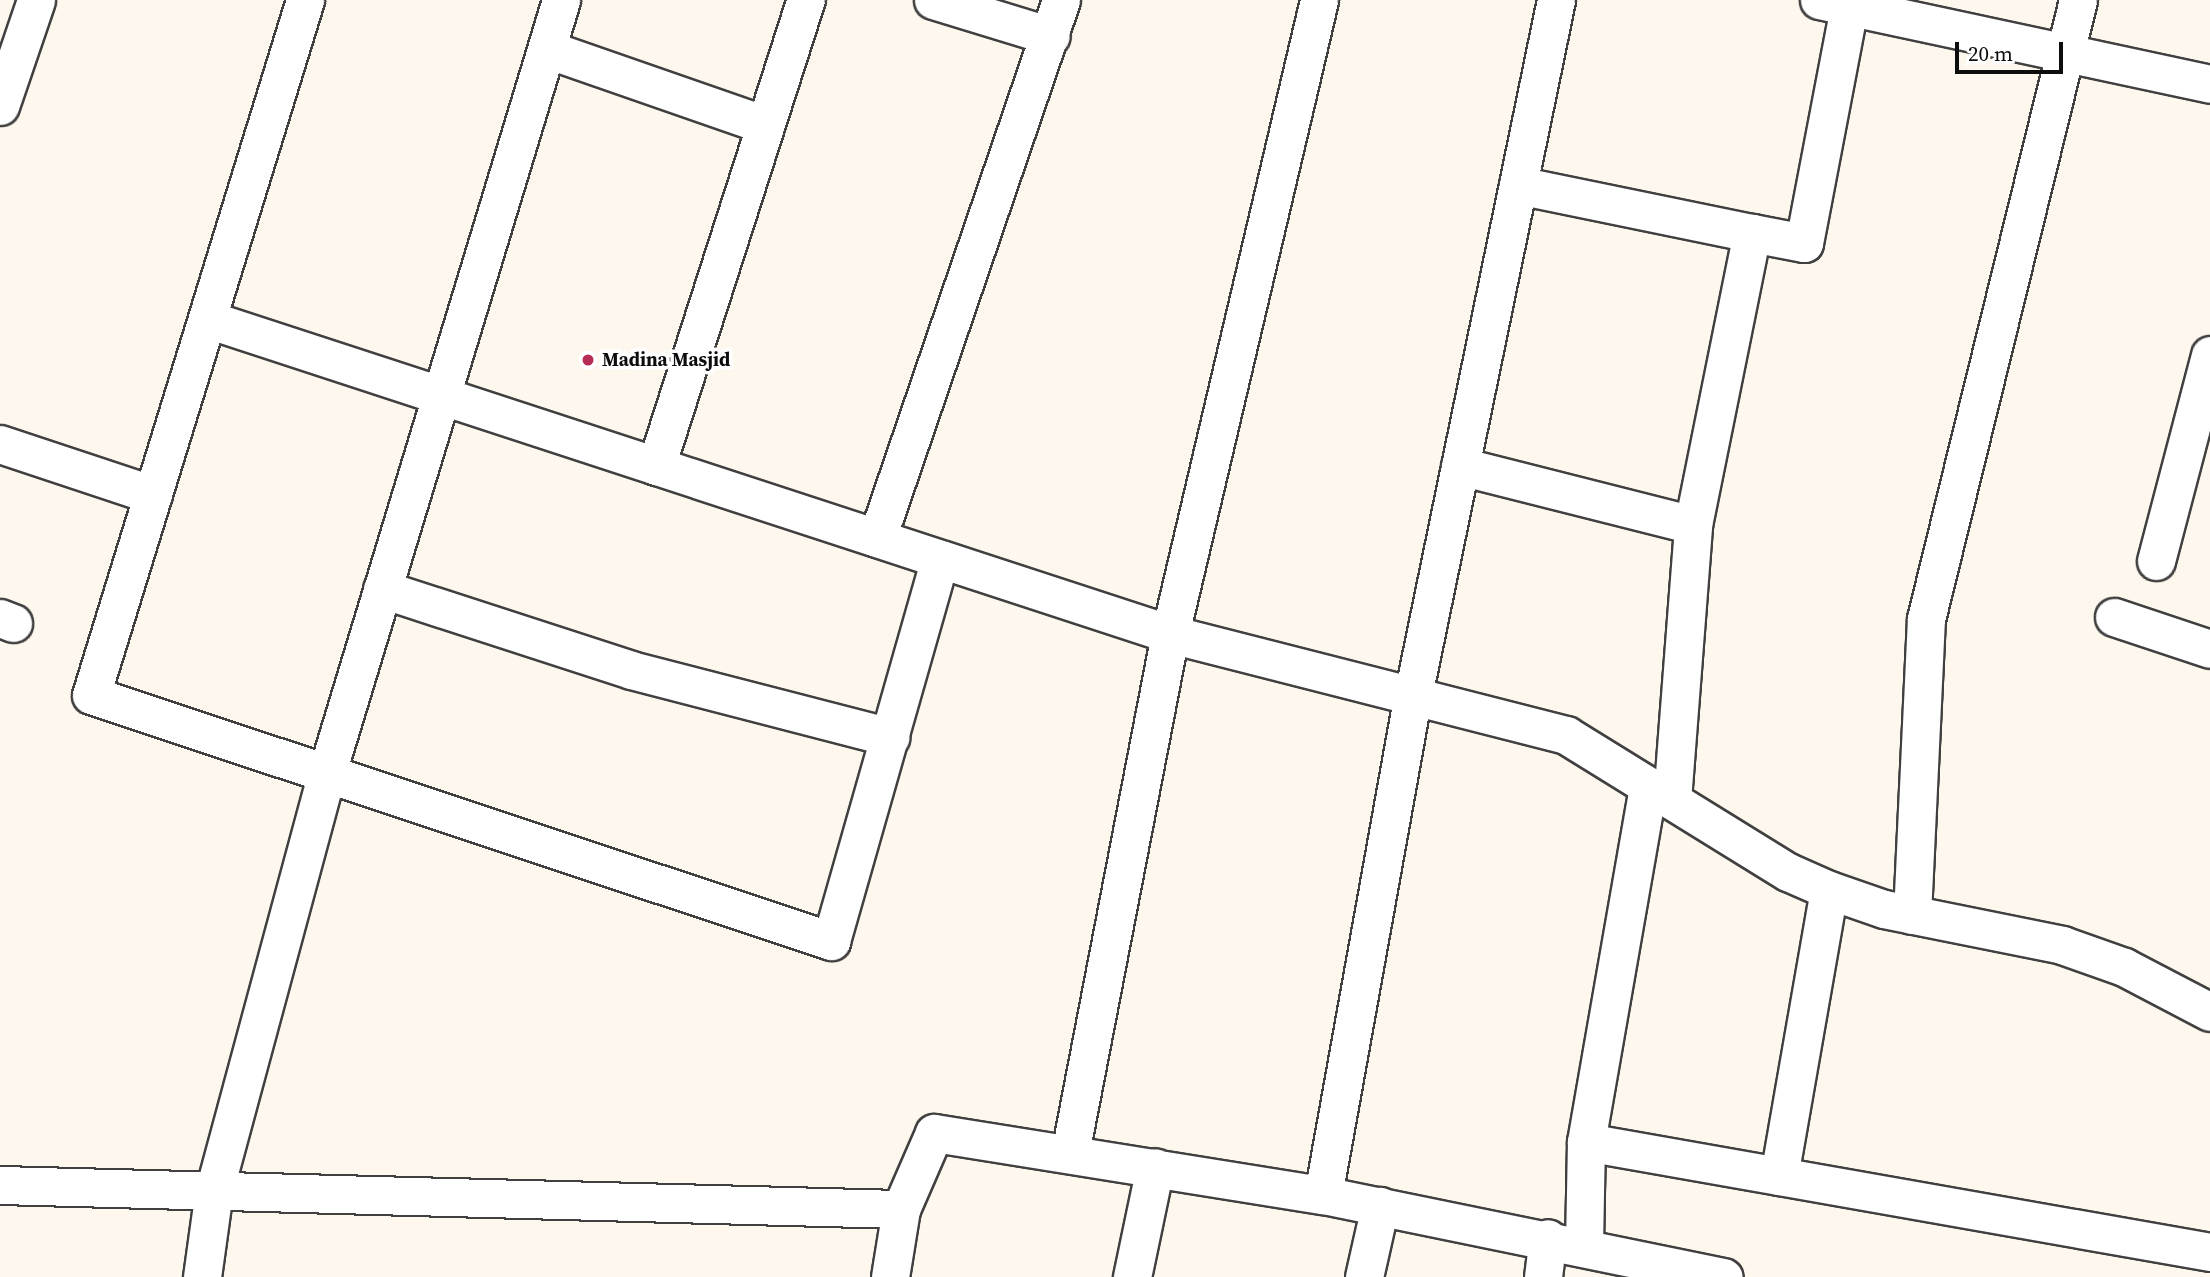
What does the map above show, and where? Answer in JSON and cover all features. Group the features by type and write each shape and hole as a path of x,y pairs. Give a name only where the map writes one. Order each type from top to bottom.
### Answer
{"street":[{"path":"0,106 7,63 36,0"},
{"path":"305,0 91,695 328,769 831,941 940,559"},
{"path":"202,1277 214,1191 328,769 561,0"},
{"path":"656,466 806,0"},
{"path":"933,0 1051,36"},
{"path":"877,538 1051,36 1061,0"},
{"path":"1070,1153 1170,634 1318,0"},
{"path":"1323,1195 1412,700 1556,0"},
{"path":"1912,915 1926,620 2078,0"},
{"path":"1518,185 1804,243 1834,3 2064,57 2210,84"},
{"path":"547,49 765,125"},
{"path":"1584,1245 1586,1142 1660,793 1693,524 1752,233"},
{"path":"206,318 1170,634 1412,700 1566,735 1660,793 1829,890 1912,915 2062,945 2124,967 2210,1012"},
{"path":"2157,561 2209,368"},
{"path":"0,444 153,495"},
{"path":"1460,466 1693,524"},
{"path":"382,589 631,670 890,737"},
{"path":"2115,617 2210,649"},
{"path":"1779,1176 1829,890"},
{"path":"890,1277 901,1209 934,1133 1323,1195 1584,1245 1724,1277"},
{"path":"1586,1142 2210,1252"},
{"path":"1132,1277 1155,1167"},
{"path":"0,1185 901,1209"},
{"path":"1364,1277 1380,1206"},
{"path":"1544,1277 1548,1238"}],"place":[{"name":"Madina Masjid","path":"588,360"}]}
